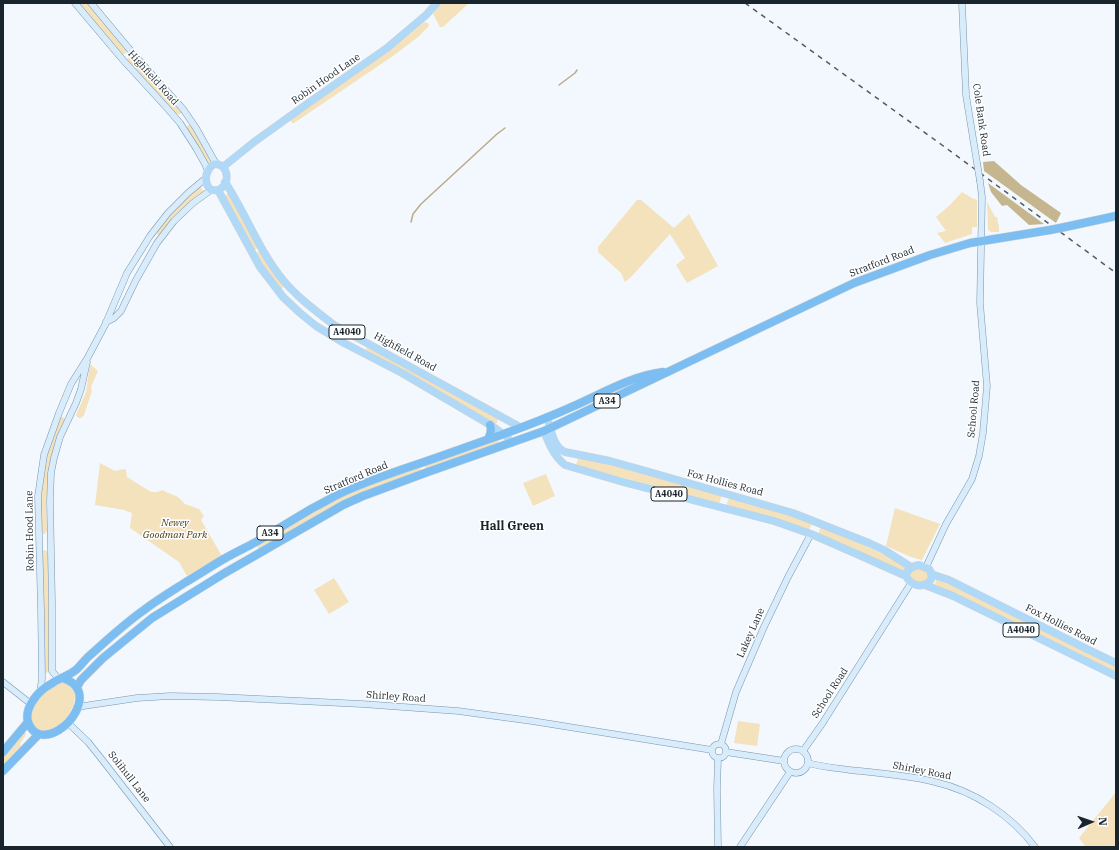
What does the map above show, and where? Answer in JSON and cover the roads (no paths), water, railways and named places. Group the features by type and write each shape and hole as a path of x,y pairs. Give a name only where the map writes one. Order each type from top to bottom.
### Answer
{"highway":[{"name":"Stratford Road","path":"77,687 103,658 152,618 223,574 343,505 425,473 547,430 647,378 670,371 854,283 944,250 981,240 1050,230 1116,216"},
{"name":"Stratford Road","path":"61,679 76,670 125,624 145,609 221,560 253,544 339,494 369,481 547,417 632,379 647,378"},
{"path":"488,439 492,431 491,426"},
{"path":"422,463 425,473"},
{"path":"253,544 258,554"},
{"path":"61,679 73,683 77,687 80,695 77,707 68,723 57,732 51,734 39,734 32,729 28,722 28,713 31,704 40,691 61,679"},
{"path":"3,752 28,722"},
{"path":"3,771 39,734"}],"main road":[{"name":"Robin Hood Lane","path":"220,165 387,48 426,15 437,3"},
{"path":"220,165 227,175 226,182 223,187 215,190 208,187 207,175 212,166 220,165"},
{"name":"Highfield Road","path":"226,182 272,265 282,279 307,304 334,325 520,427"},
{"name":"Highfield Road","path":"215,190 260,267 283,297 300,313 316,326 344,343 402,373 503,434"},
{"path":"253,253 262,248"},
{"path":"283,297 291,289"},
{"path":"358,350 362,340"},
{"path":"491,426 498,425 500,423 500,415"},
{"name":"Fox Hollies Road","path":"547,417 547,430 554,454 565,465 623,482 774,521 810,534 906,576"},
{"name":"Fox Hollies Road","path":"547,430 559,448 565,452 610,461 793,513 869,543 884,550 911,567"},
{"name":"A4040","path":"503,434 512,443"},
{"path":"572,467 576,455"},
{"path":"721,508 725,494"},
{"path":"810,534 816,522"},
{"path":"919,565 926,567 932,574 931,580 926,584 917,586 911,583 906,576 911,567 919,565"},
{"name":"Fox Hollies Road","path":"932,574 949,580 1087,650 1116,663"},
{"name":"A4040","path":"926,584 1116,676"}],"street":[{"name":"Highfield Road","path":"75,3 123,60 180,123 205,164 207,175"},
{"name":"Highfield Road","path":"91,3 131,51 176,100 196,128 215,162 220,165"},
{"name":"Cole Bank Road","path":"962,3 966,95 976,149 982,198 981,240"},
{"path":"123,60 131,51"},
{"path":"180,123 188,116"},
{"name":"Robin Hood Lane","path":"40,691 42,679 38,496 44,455 59,412 71,384 109,319 127,273 150,236 168,213 207,175"},
{"name":"Robin Hood Lane","path":"109,319 121,312 136,280 157,243 174,221 194,203 215,190"},
{"name":"School Road","path":"926,567 946,524 972,479 979,456 983,432 987,386 980,302 981,240"},
{"name":"Robin Hood Lane","path":"61,679 52,672 50,489 54,458 60,437 81,389 88,357"},
{"path":"68,391 76,387 81,389"},
{"name":"Lakey Lane","path":"721,744 736,692 764,627 810,534"},
{"path":"39,541 50,542"},
{"name":"School Road","path":"803,752 911,583"},
{"path":"3,682 31,704"},
{"name":"Shirley Road","path":"77,707 134,698 170,696 362,704 466,712 712,750"},
{"name":"Solihull Lane","path":"68,723 88,742 170,847"},
{"path":"718,758 713,754 712,750 715,745 721,744 726,748 726,752"},
{"path":"797,749 807,756 808,763 806,769 796,774 790,772 785,766 784,761 786,755 797,749"},
{"path":"718,758 724,756 726,752"},
{"path":"726,752 784,761"},
{"path":"718,758 718,847"},
{"name":"Shirley Road","path":"808,763 913,778 954,787 980,799 992,807 1012,822 1035,847"},
{"path":"740,847 790,772"}],"waterway":[{"path":"559,85 577,70"},
{"path":"411,222 413,214 421,204 505,128"}],"railway":[{"path":"745,3 1116,273"}],"district":[{"name":"Hall Green","path":"512,527"}],"park label":[{"name":"Newey Goodman Park","path":"175,528"}]}
